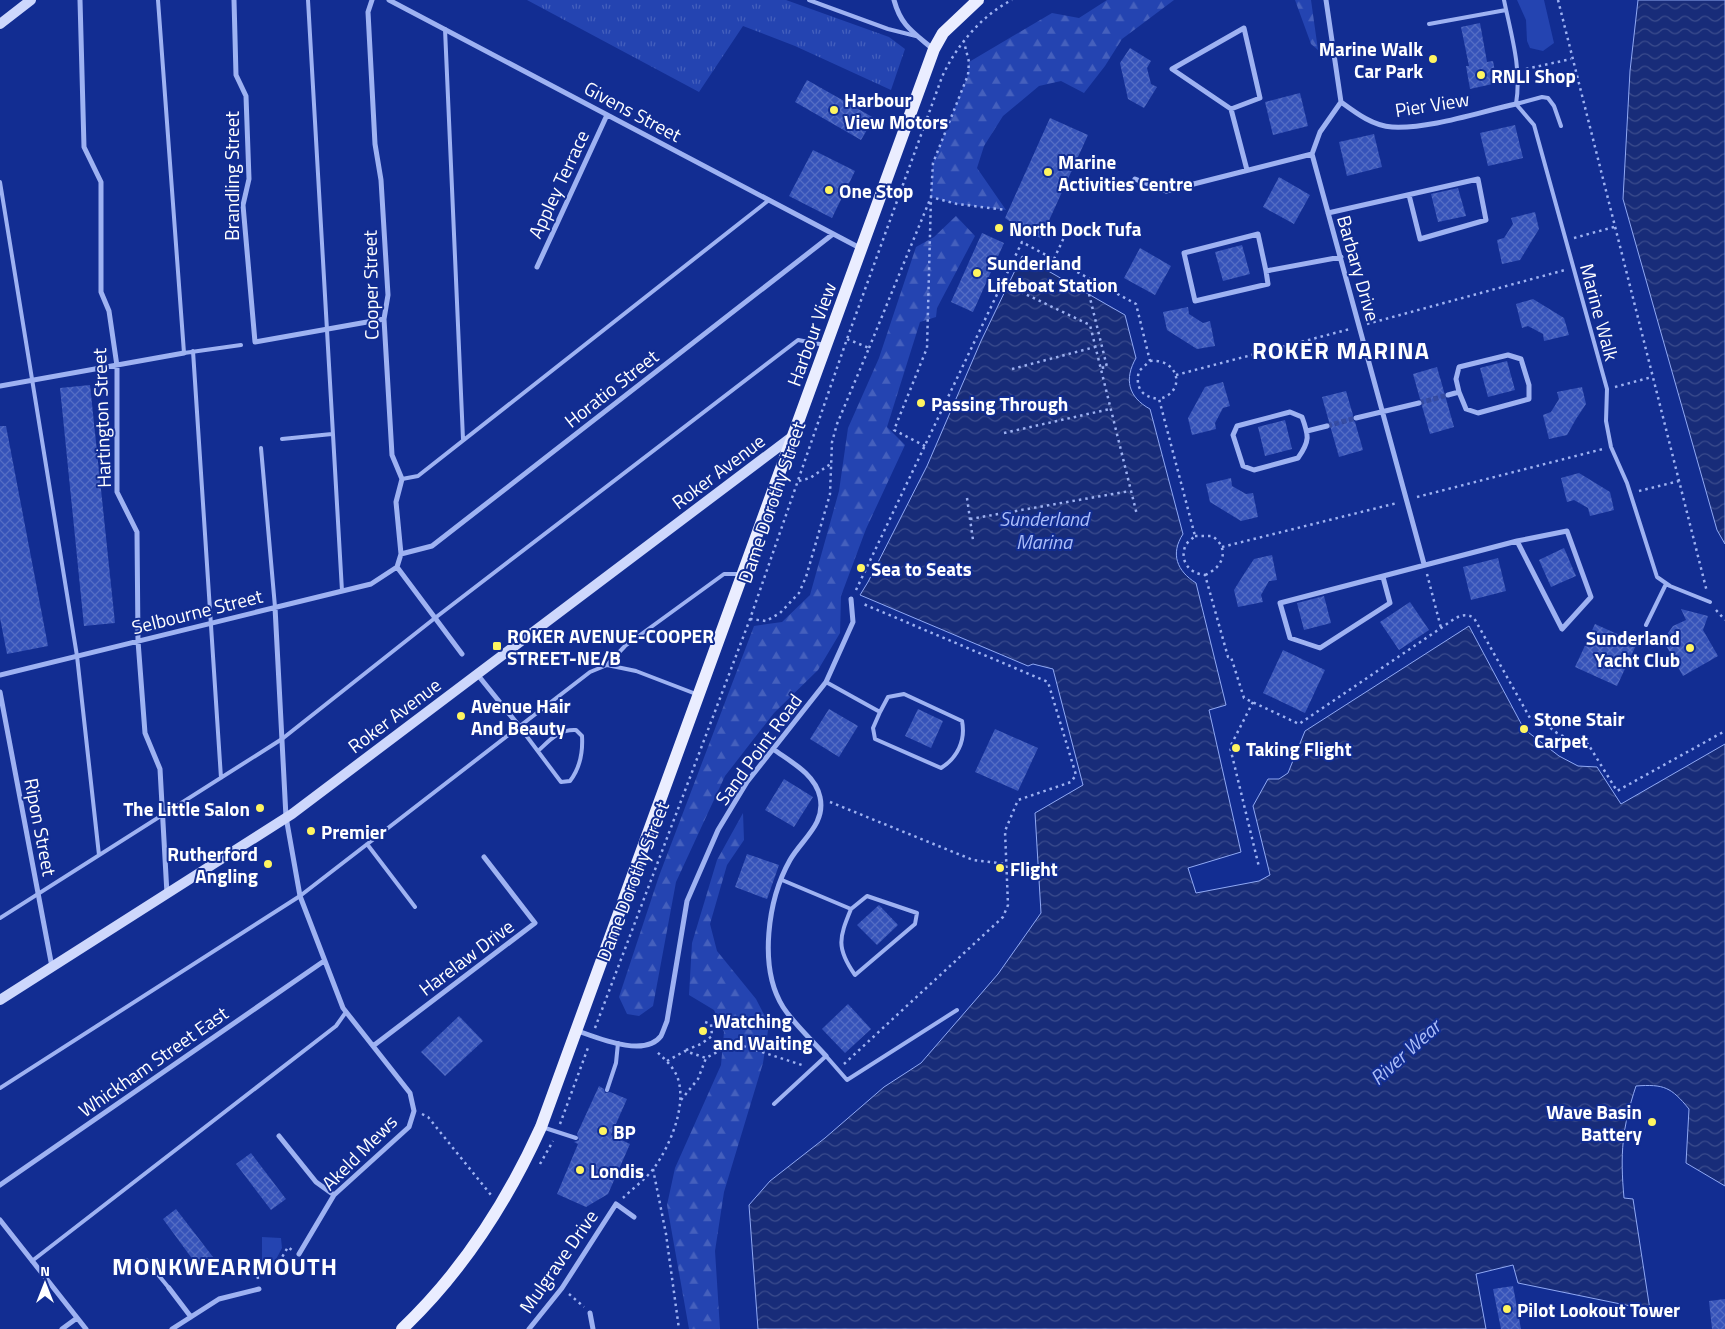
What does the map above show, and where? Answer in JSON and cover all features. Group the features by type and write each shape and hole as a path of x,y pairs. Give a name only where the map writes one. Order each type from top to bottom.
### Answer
{"main road":[{"name":"Harbour View","path":"700,695 934,49 943,33 967,8 978,0"},
{"name":"Dame Dorothy Street","path":"402,1329 434,1299 477,1242 519,1175 542,1127 700,695"}],"street":[{"path":"0,24 31,0"},
{"name":"Hartington Street","path":"80,0 84,147 101,182 101,292 109,311 117,366 117,492 137,532 138,641 145,733 160,769 167,894"},
{"name":"Brandling Street","path":"234,0 236,75 246,96 249,179 243,205 255,342 384,319"},
{"name":"Cooper Street","path":"372,0 368,12 375,144 382,180 388,295 384,319 392,455 402,479"},
{"name":"Givens Street","path":"389,0 863,249"},
{"path":"894,0 905,27 934,49"},
{"path":"1135,179 1166,191 1312,154 1320,132 1341,102 1326,0"},
{"path":"1231,109 1260,98 1244,28 1172,69 1231,109 1247,170"},
{"name":"Pier View","path":"1341,102 1365,119 1391,127 1425,124 1516,104"},
{"name":"Appley Terrace","path":"537,267 607,115"},
{"name":"Barbary Drive","path":"1312,154 1424,564"},
{"path":"1328,214 1409,195 1478,179 1486,220 1420,239 1409,195"},
{"name":"Horatio Street","path":"401,554 432,546 833,234"},
{"path":"1258,234 1266,271 1268,284 1195,301 1184,253 1258,234"},
{"path":"1266,271 1341,257"},
{"path":"0,386 184,353"},
{"path":"1508,355 1521,359 1529,385 1529,399 1478,413 1466,409 1458,392 1456,379 1459,367 1508,355"},
{"path":"1448,395 1458,392"},
{"path":"1356,418 1419,403"},
{"path":"1290,412 1302,417 1307,430 1308,444 1298,458 1254,470 1243,466 1234,435 1237,426 1290,412"},
{"path":"1307,430 1327,426"},
{"name":"Roker Avenue","path":"0,1000 286,818 794,435"},
{"path":"402,479 396,502 401,554 397,567 462,654"},
{"path":"1383,577 1390,603 1320,648 1290,638 1280,603 1383,577 1424,564 1517,541 1567,531 1591,596 1562,629 1517,541"},
{"name":"Selbourne Street","path":"0,675 371,584 397,567"},
{"name":"Sand Point Road","path":"650,1045 660,1037 667,1021 687,901 718,830 747,782 826,682 853,622 852,599"},
{"name":"Akeld Mews","path":"275,607 286,818 300,896 324,962 346,1012 410,1093 414,1111 409,1127 334,1195 299,1254"},
{"path":"477,674 519,726"},
{"name":"Ripon Street","path":"0,692 52,967"},
{"path":"773,749 803,771 816,784 820,798 820,812 815,828 790,860 772,906 768,934 771,976 784,1008 826,1056"},
{"name":"Harelaw Drive","path":"373,1046 535,923 484,857"},
{"name":"Whickham Street East","path":"0,1185 324,962"},
{"path":"578,1031 618,1043 634,1046 650,1045"},
{"path":"279,1136 316,1182 334,1195"},
{"name":"Mulgrave Drive","path":"529,1329 562,1288 616,1204 634,1217"},
{"path":"0,1220 86,1329"},
{"path":"169,1288 191,1318"},
{"path":"172,1329 219,1299 259,1288"},
{"path":"590,1313 593,1329"},
{"path":"62,1329 77,1318"}],"lane":[{"path":"158,0 184,353 241,345"},
{"path":"308,0 342,591"},
{"path":"809,0 888,29 918,36"},
{"path":"1504,0 1518,70 1519,88 1516,104 1542,97 1548,98 1554,106 1560,126"},
{"path":"1429,24 1506,10"},
{"path":"445,29 463,439"},
{"name":"Marine Walk","path":"1516,104 1534,125 1567,240 1607,389 1606,421 1611,447 1631,493 1657,577 1666,584"},
{"path":"0,182 77,656 99,855"},
{"path":"402,479 418,476 769,200"},
{"path":"0,918 282,739 435,618 798,340 827,345"},
{"path":"193,351 221,778"},
{"path":"282,439 332,434"},
{"path":"262,448 275,607"},
{"path":"0,1088 300,896 590,672 607,665 625,646 724,574 744,574"},
{"path":"1646,625 1666,584 1710,602"},
{"path":"607,665 636,671 700,695"},
{"path":"826,682 880,712"},
{"path":"904,694 962,721 965,735 953,761 940,768 875,739 873,728 880,712 888,697 904,694"},
{"path":"519,726 561,782 570,781 580,761 582,736 576,730 567,729 557,734 538,751"},
{"path":"367,844 415,906"},
{"path":"782,880 851,909"},
{"path":"867,896 917,913 915,924 855,975 842,957 842,931 851,909 867,896"},
{"path":"774,1104 826,1056 847,1080 957,1010"},
{"path":"32,1261 336,1026 346,1012"},
{"path":"607,1090 616,1063 618,1043"},
{"path":"542,1127 576,1138"},
{"path":"146,1260 169,1288"}],"path":[{"name":"Dame Dorothy Street","path":"592,1036 750,619 847,339 942,77 951,58 964,42 988,17 1012,0"},
{"path":"1558,0 1571,59 1710,602 1725,620"},
{"path":"925,446 894,430 927,348 933,163 968,75 969,62 964,42"},
{"path":"1518,70 1571,59"},
{"path":"931,198 957,204 1006,210"},
{"path":"750,619 766,620 780,613 798,593 806,577 830,494 832,442 837,424 931,198"},
{"path":"1567,240 1614,227"},
{"path":"1054,259 1066,233"},
{"path":"836,1067 843,1065 1003,917 1008,905 1005,831 1018,800 1071,782 1076,775 1048,682 852,599 1022,242 1136,304 1150,361"},
{"path":"1176,375 1574,268"},
{"path":"1021,292 1090,326 1136,516"},
{"path":"1089,294 1107,367 1100,368"},
{"path":"847,339 870,348"},
{"path":"1012,369 1095,347"},
{"path":"1150,361 1165,362 1174,370 1176,375 1175,388 1170,394 1159,399 1144,395 1138,386 1139,371 1150,361"},
{"path":"1607,389 1652,377"},
{"path":"1159,399 1195,536"},
{"path":"1004,433 1110,409"},
{"path":"799,481 810,478 832,462"},
{"path":"1631,493 1679,481"},
{"path":"970,518 1130,491"},
{"path":"967,498 973,540"},
{"path":"1195,536 1212,536 1222,548 1224,557 1220,566 1215,571 1205,574 1190,570 1184,561 1186,544 1195,536"},
{"path":"1424,564 1441,628"},
{"path":"1205,574 1228,657 1231,657 1244,698 1299,724 1463,615 1474,618 1530,718 1543,720 1555,732 1572,741 1588,744 1617,791 1725,731"},
{"path":"1253,702 1230,747 1259,867"},
{"path":"820,798 973,860 1006,864"},
{"path":"667,1061 685,1050 701,1044 712,1036 711,1024 706,1022"},
{"path":"680,1101 690,1092 698,1079 706,1058 734,1043 812,1068"},
{"path":"616,1204 653,1169 675,1124 680,1101 680,1088 676,1076 667,1061 650,1045"},
{"path":"685,1050 706,1058"},
{"path":"414,1111 428,1117 499,1206"},
{"path":"653,1169 666,1234 679,1329"},
{"path":"259,1288 258,1273 275,1269 288,1247 299,1254"},
{"path":"562,1288 590,1313"}],"green space":[{"path":"527,0 786,0 889,37 905,49 891,90 795,46 743,26 699,92"},
{"path":"1107,0 1174,0 1122,39 1105,66 1084,93 1061,81 1039,86 1003,116 984,146 977,168 1006,210 957,204 931,197 933,163 968,75 969,62 1052,13 1079,18"},
{"path":"1295,0 1311,0 1318,50 1311,44"},
{"path":"1517,0 1544,0 1554,43 1543,51 1530,48 1527,41 1526,20"},
{"path":"956,216 975,236 937,308 936,317 920,322 887,427 905,445 866,529 841,596 840,633 818,670 774,713 725,776 676,882 653,1006 639,1016 627,1014 619,997 659,876 754,626 782,622 810,595 839,491 848,428 879,358 916,247 934,237"},
{"path":"743,813 744,840 727,865 710,924 717,951 756,999 769,1024 763,1063 724,1192 715,1251 720,1329 689,1329 667,1205 675,1168 721,1065 724,1032 714,1010 689,995 692,943 717,860"},
{"path":"262,1237 281,1238 282,1248 272,1267 262,1267"}],"water":[{"path":"1638,0 1725,0 1725,544 1717,530 1623,199 1630,71"},
{"path":"1022,256 1125,315 1136,358 1130,373 1130,387 1137,399 1150,409 1183,534 1179,541 1176,555 1184,573 1196,583 1226,705 1209,710 1241,852 1188,868 1196,893 1259,881 1270,875 1253,806 1268,779 1279,779 1288,773 1305,731 1469,626 1524,729 1559,756 1578,766 1597,767 1621,804 1725,744 1725,1186 1686,1163 1689,1109 1683,1102 1666,1088 1636,1086 1623,1141 1624,1198 1633,1199 1650,1310 1518,1283 1513,1265 1476,1274 1486,1329 758,1329 749,1205 770,1181 825,1138 884,1087 921,1063 998,974 1041,913 1035,813 1083,785 1053,669 1033,664 1028,666 860,595 927,466 981,341"}],"building":[{"path":"1480,23 1487,62 1493,61 1497,83 1470,89 1466,66 1469,66 1461,27"},
{"path":"1130,48 1151,61 1147,68 1151,84 1157,87 1144,108 1128,99 1120,63"},
{"name":"Harbour View Motors","path":"807,80 874,118 861,140 795,102"},
{"path":"1300,93 1308,126 1273,135 1265,102"},
{"name":"Marine Activities Centre","path":"1050,118 1088,135 1041,238 1027,233 1005,218"},
{"path":"1515,125 1523,158 1488,166 1480,133"},
{"path":"1374,134 1382,167 1347,176 1339,142"},
{"path":"813,150 855,171 832,218 789,196"},
{"path":"1279,177 1310,195 1294,224 1263,207"},
{"path":"1458,188 1466,216 1438,222 1431,194"},
{"path":"1535,212 1539,229 1520,260 1502,264 1497,240 1504,238 1513,224 1511,218"},
{"name":"Sunderland Lifeboat Station","path":"982,233 1004,243 973,312 951,302"},
{"path":"1242,245 1250,274 1223,281 1215,252"},
{"path":"1140,248 1171,266 1155,295 1124,278"},
{"path":"1533,299 1564,318 1569,335 1544,341 1543,334 1528,326 1522,328 1516,304"},
{"path":"1188,307 1189,314 1203,323 1210,321 1215,346 1197,349 1167,330 1163,312"},
{"path":"1507,361 1515,390 1488,397 1480,368"},
{"path":"1437,367 1454,427 1430,434 1422,406 1423,402 1420,399 1413,374"},
{"path":"1223,382 1230,406 1223,408 1215,423 1216,429 1192,435 1188,418 1205,387"},
{"path":"90,385 115,623 84,626 60,388"},
{"path":"1582,387 1586,404 1567,435 1549,439 1543,415 1551,412 1559,399 1557,392"},
{"path":"1346,391 1353,415 1352,419 1355,422 1363,450 1339,457 1322,397"},
{"path":"1285,420 1292,449 1265,456 1258,427"},
{"path":"0,426 6,426 48,646 7,654 0,618"},
{"path":"1579,473 1610,492 1614,510 1590,516 1588,508 1574,500 1567,502 1561,478"},
{"path":"1231,478 1232,486 1246,494 1253,493 1258,517 1241,521 1210,502 1206,484"},
{"path":"1564,548 1576,576 1551,587 1539,560"},
{"path":"1272,555 1277,580 1269,581 1261,595 1263,602 1238,607 1234,590 1244,574 1254,559"},
{"path":"1498,558 1506,591 1471,600 1463,567"},
{"path":"1324,596 1331,623 1304,630 1297,603"},
{"path":"1410,602 1429,630 1399,650 1380,622"},
{"name":"Sunderland Yacht Club","path":"1681,609 1708,616 1703,630 1718,656 1683,676 1663,640 1673,626 1686,620"},
{"path":"1595,624 1637,643 1617,686 1575,667"},
{"path":"1283,650 1325,670 1305,713 1263,693"},
{"path":"829,709 858,726 839,757 810,739"},
{"path":"918,709 943,721 931,748 905,736"},
{"path":"995,729 1038,748 1018,791 975,772"},
{"path":"784,779 813,797 794,827 765,810"},
{"path":"747,854 779,865 767,899 735,887"},
{"path":"879,905 898,925 877,945 857,925"},
{"path":"848,1004 871,1029 845,1053 822,1029"},
{"path":"459,1016 483,1041 445,1076 421,1052"},
{"path":"599,1086 604,1089 605,1093 610,1092 627,1099 611,1135 630,1144 608,1194 586,1207 557,1194 578,1144 574,1142 579,1140 577,1134"},
{"path":"251,1153 286,1199 271,1210 236,1164"},
{"path":"176,1209 213,1257 199,1268 163,1219"},
{"name":"Pilot Lookout Tower","path":"1513,1286 1521,1329 1501,1329 1493,1289"},
{"path":"1725,1299 1725,1329 1712,1329 1709,1301"}],"tunnel":[{"path":"1419,403 1448,395"},
{"path":"1327,426 1356,418"}],"place":[{"name":"Marine Walk Car Park","path":"1433,59"},
{"name":"RNLI Shop","path":"1481,75"},
{"name":"Harbour View Motors","path":"834,110"},
{"name":"Marine Activities Centre","path":"1048,172"},
{"name":"One Stop","path":"829,190"},
{"name":"North Dock Tufa","path":"999,228"},
{"name":"Sunderland Lifeboat Station","path":"977,273"},
{"name":"Passing Through","path":"921,403"},
{"name":"Sea to Seats","path":"861,568"},
{"name":"ROKER AVENUE-COOPER STREET-NE/B","path":"497,646"},
{"name":"Sunderland Yacht Club","path":"1690,648"},
{"name":"Avenue Hair And Beauty","path":"461,716"},
{"name":"Stone Stair Carpet","path":"1524,729"},
{"name":"Taking Flight","path":"1236,748"},
{"name":"The Little Salon","path":"260,808"},
{"name":"Premier","path":"311,831"},
{"name":"Rutherford Angling","path":"268,864"},
{"name":"Flight","path":"1000,868"},
{"name":"Watching and Waiting","path":"703,1031"},
{"name":"Wave Basin Battery","path":"1652,1122"},
{"name":"BP","path":"603,1131"},
{"name":"Londis","path":"580,1170"},
{"name":"Pilot Lookout Tower","path":"1507,1309"}],"district":[{"name":"ROKER MARINA","path":"1341,350"},
{"name":"MONKWEARMOUTH","path":"225,1266"}],"water label":[{"name":"Sunderland Marina","path":"1044,530"},
{"name":"River Wear","path":"1405,1052"}]}
